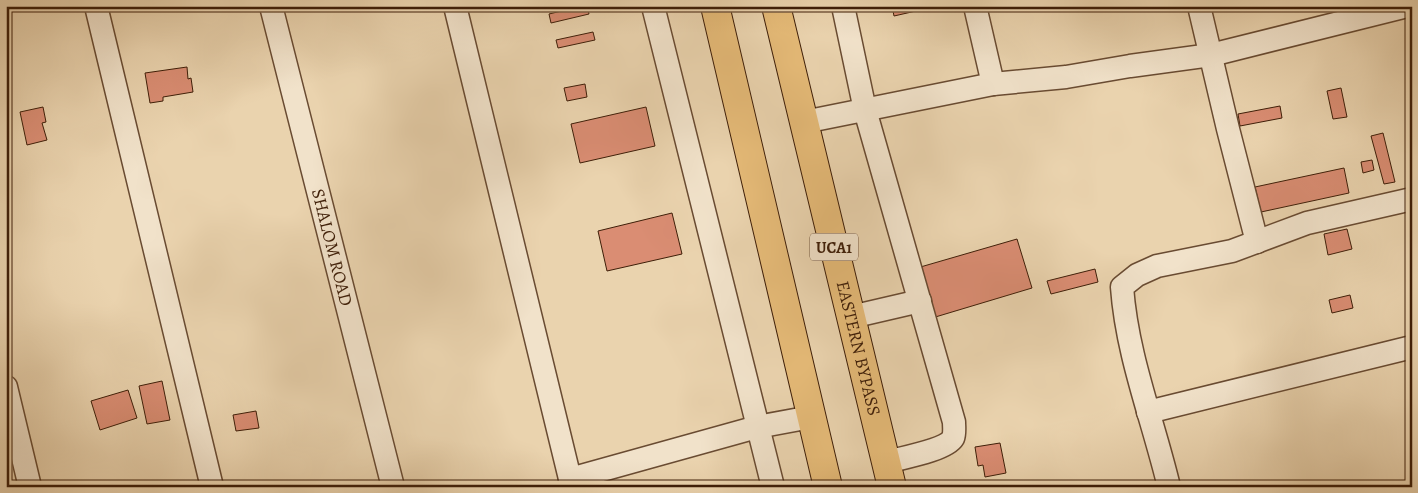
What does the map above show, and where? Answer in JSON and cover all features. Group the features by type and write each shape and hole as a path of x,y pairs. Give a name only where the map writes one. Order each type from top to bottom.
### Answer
{"main road":[{"path":"715,6 828,487"},
{"name":"EASTERN BYPASS","path":"776,6 889,475"}],"street":[{"path":"96,6 212,487"},
{"name":"SHALOM ROAD","path":"271,6 393,487"},
{"path":"456,6 570,483 757,427 811,417"},
{"path":"653,6 773,487"},
{"path":"843,6 865,110 954,422 955,432 952,439 944,446 889,475"},
{"path":"975,6 993,84"},
{"path":"1199,6 1257,242"},
{"path":"804,122 993,84 1066,77 1211,55 1407,6"},
{"path":"1169,487 1135,362 1122,287 1137,275 1157,266 1232,251 1307,223 1412,198"},
{"path":"851,317 920,302"},
{"path":"1148,412 1412,346"},
{"path":"6,387 30,487"}],"building":[{"path":"587,6 589,14 551,23 549,14"},
{"path":"892,6 938,6 894,16"},
{"path":"593,32 595,40 558,48 556,40"},
{"path":"187,67 188,79 191,78 193,92 163,97 163,101 150,103 145,73"},
{"path":"585,84 587,97 567,101 564,88"},
{"path":"1341,88 1347,117 1333,119 1327,91"},
{"path":"1280,106 1282,118 1240,126 1238,114"},
{"path":"43,107 46,122 42,123 47,140 27,145 20,112"},
{"path":"646,107 655,146 580,163 571,124"},
{"path":"1383,133 1395,182 1384,184 1371,136"},
{"path":"1372,160 1374,170 1363,173 1361,162"},
{"path":"1344,168 1349,193 1261,212 1255,187"},
{"path":"672,213 682,254 607,271 598,231"},
{"path":"1347,229 1352,249 1328,255 1324,234"},
{"path":"1017,239 1032,288 932,318 917,268"},
{"path":"1095,269 1098,282 1051,294 1047,281"},
{"path":"1350,295 1353,308 1332,313 1329,300"},
{"path":"162,381 170,420 147,424 139,386"},
{"path":"128,390 137,418 100,430 91,401"},
{"path":"256,411 259,428 236,431 233,415"},
{"path":"1000,443 1006,473 985,477 983,465 978,466 975,447"}]}
